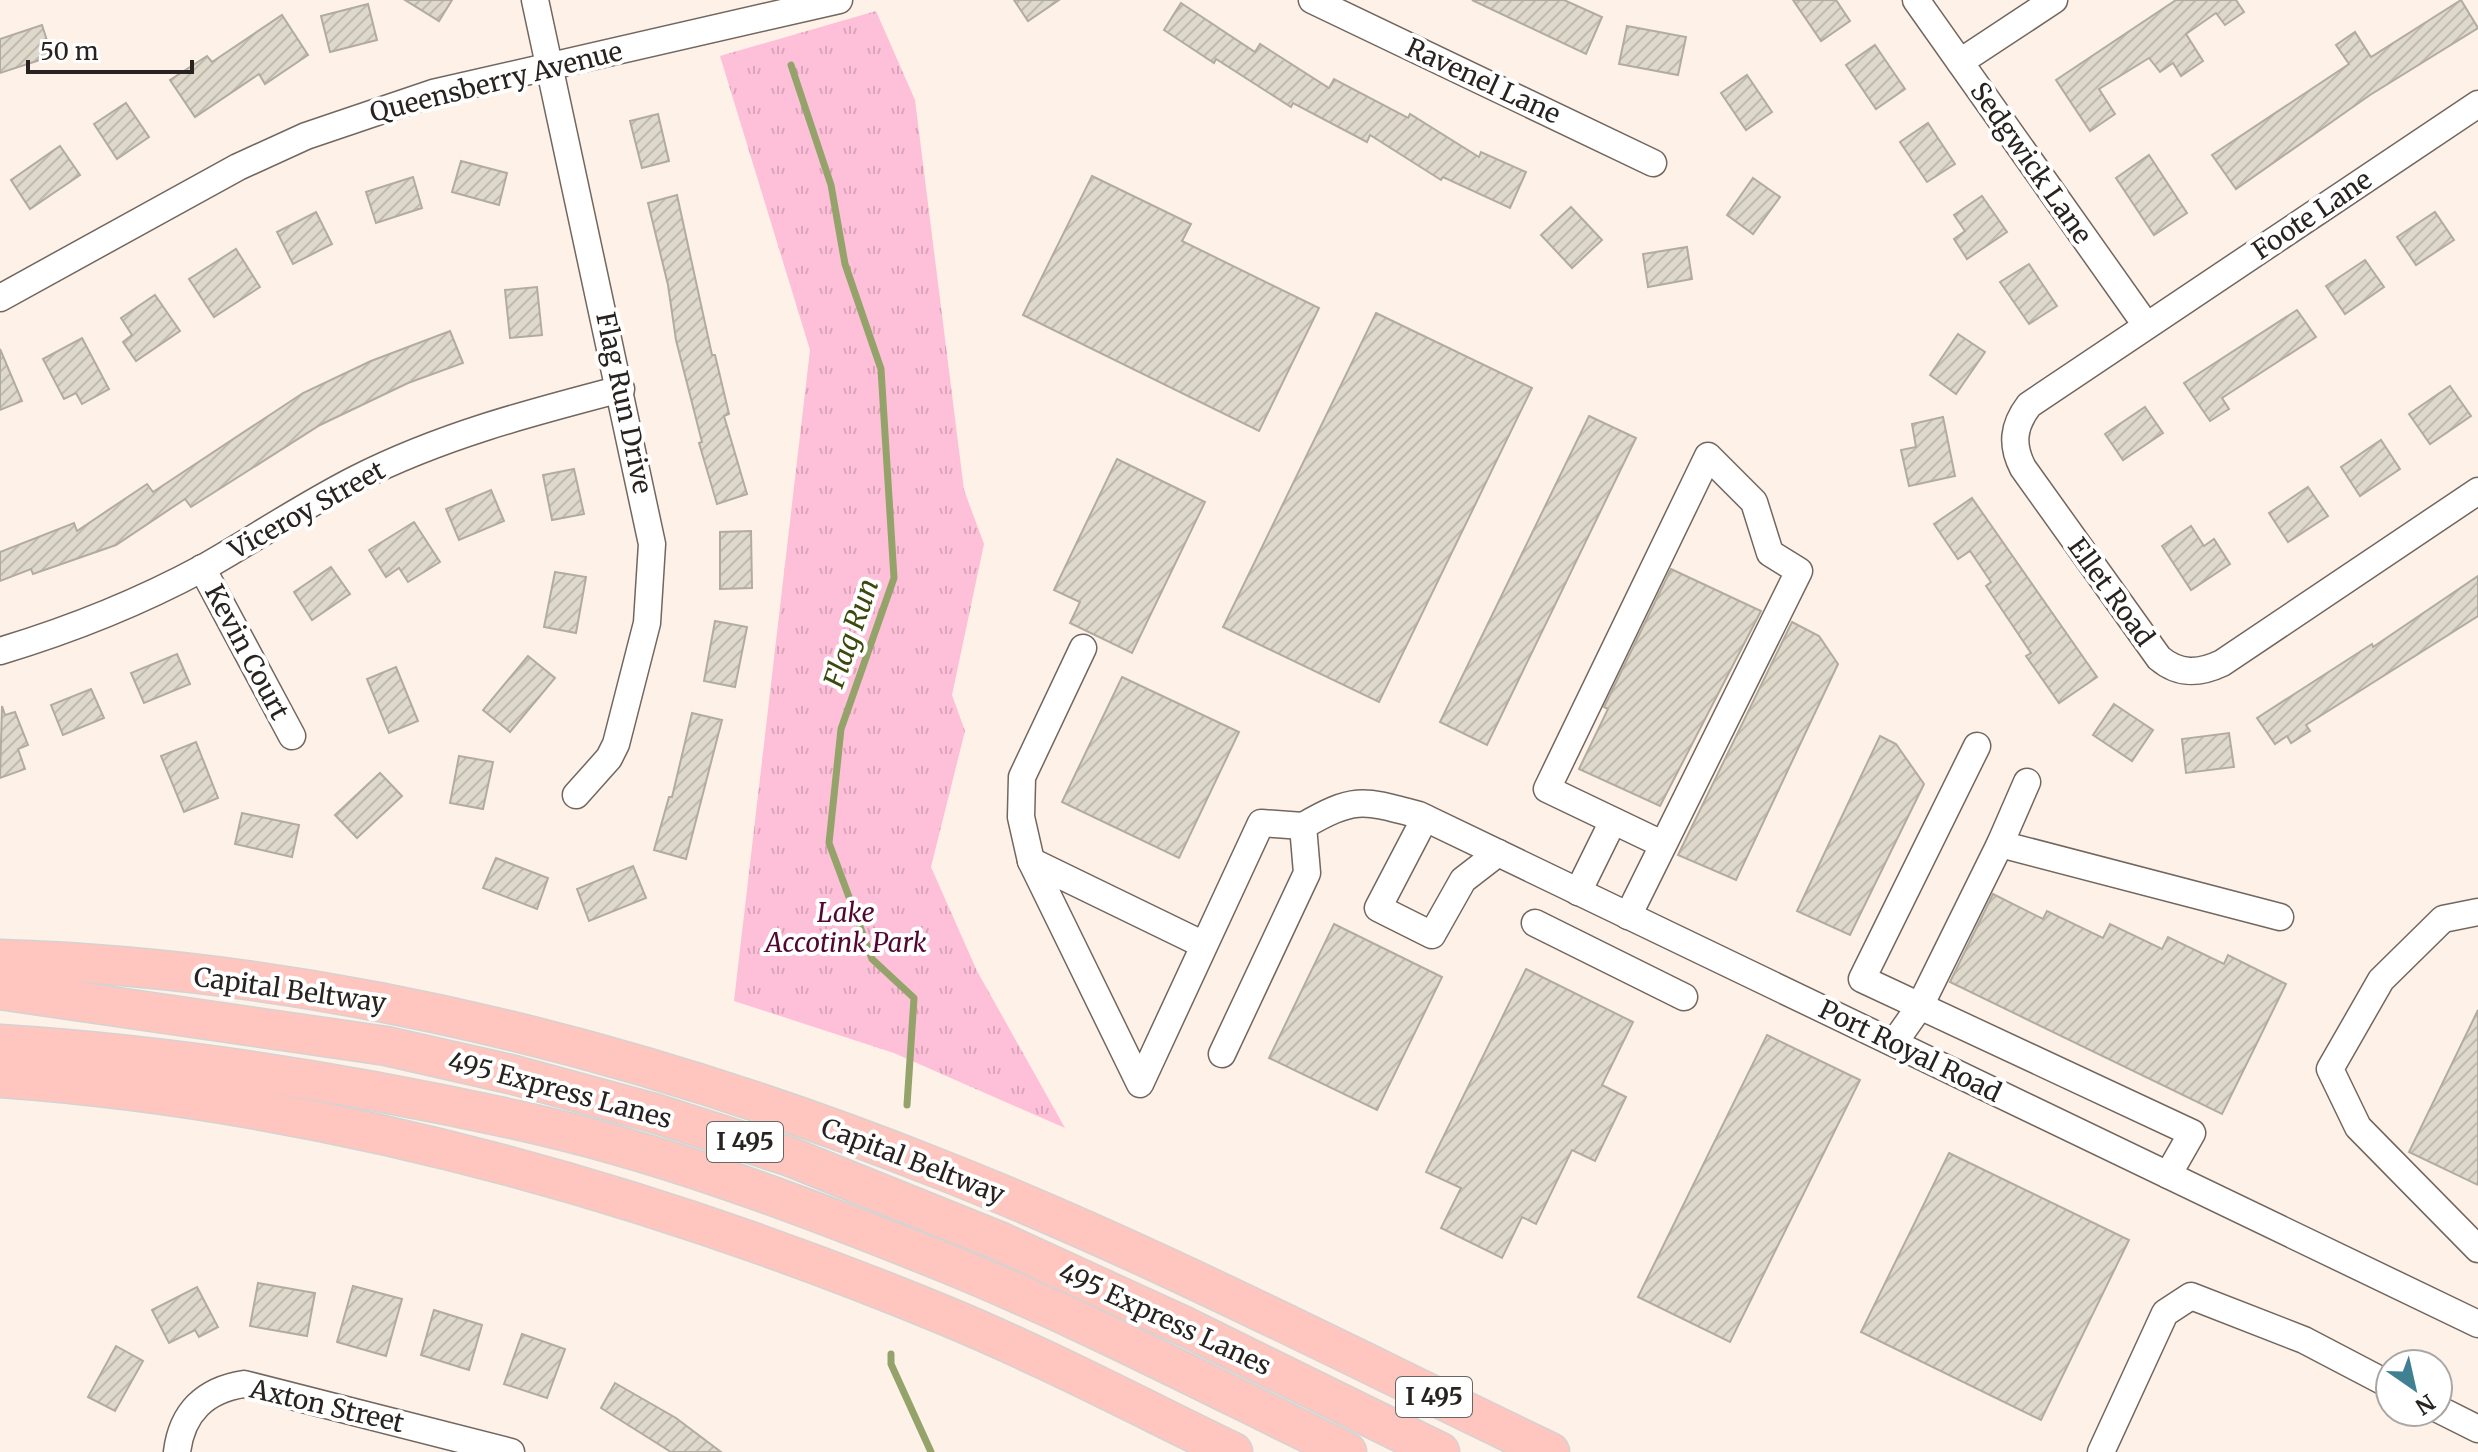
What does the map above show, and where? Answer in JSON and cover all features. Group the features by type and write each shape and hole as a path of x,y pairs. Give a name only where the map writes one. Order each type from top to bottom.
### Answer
{"highway":[{"name":"Capital Beltway","path":"0,959 237,979 352,997 548,1041 660,1072 883,1147 1027,1206 1550,1452"},
{"name":"495 Express Lanes","path":"0,990 386,1046 514,1075 788,1156 999,1241 1184,1326 1440,1452"},
{"name":"495 Express Lanes","path":"0,1044 179,1060 310,1080 524,1121 651,1156 803,1208 924,1254 1347,1452"},
{"path":"0,1078 182,1098 319,1122 553,1178 717,1229 940,1314 1233,1452"}],"street":[{"name":"Flag Run Drive","path":"535,0 652,544 647,623 616,744 609,758 576,795"},
{"name":"Queensberry Avenue","path":"0,298 238,167 306,136 433,93 839,0"},
{"name":"Ravenel Lane","path":"1312,0 1653,163"},
{"name":"Sedgwick Lane","path":"1916,0 2146,325"},
{"path":"1960,62 2054,0"},
{"name":"Foote Lane","path":"2146,325 2478,104"},
{"name":"Ellet Road","path":"2146,325 2029,405 2020,417 2014,442 2023,468 2167,665 2195,673 2222,663 2478,491"},
{"name":"Viceroy Street","path":"0,651 99,617 202,568 355,480 422,448 489,423 621,389"},
{"path":"1628,916 1799,571 1770,553 1754,502 1708,456 1547,789 1662,844"},
{"name":"Kevin Court","path":"202,568 292,736"},
{"path":"1083,648 1022,777 1021,817 1031,861 1140,1084 1261,823 1303,826 1307,873 1222,1054"},
{"path":"1977,746 1862,979 2192,1133 2168,1175"},
{"path":"1894,1043 1920,1006 2027,782"},
{"name":"Port Royal Road","path":"1303,826 1337,806 1366,801 1425,818 2478,1324"},
{"path":"1425,818 1378,908 1432,935 1463,880 1498,853"},
{"path":"1578,892 1613,821"},
{"path":"2000,844 2280,917"},
{"path":"1031,861 1204,945"},
{"path":"2478,912 2443,919 2381,980 2330,1069 2358,1127 2478,1249"},
{"path":"1535,923 1684,997"},
{"path":"2101,1452 2165,1313 2191,1296 2304,1340 2374,1377"},
{"name":"Axton Street","path":"177,1452 179,1436 197,1404 226,1387 244,1384 511,1452"},
{"path":"2454,1417 2478,1429"}],"green space":[{"name":"Lake Accotink Park","path":"876,11 915,100 964,490 984,544 952,695 965,731 931,867 977,971 1065,1128 894,1053 734,1001 810,350 720,56"}],"building":[{"path":"405,0 452,0 439,21"},
{"path":"1014,0 1059,0 1028,21"},
{"path":"1472,0 1564,0 1602,17 1586,54"},
{"path":"1793,0 1836,0 1850,21 1821,41"},
{"path":"2176,0 2236,0 2244,12 2225,25 2216,13 2186,34 2203,61 2181,76 2173,63 2160,72 2149,58 2099,89 2115,114 2090,131 2056,80"},
{"path":"2461,0 2478,28 2370,95 2236,189 2212,155 2349,64 2336,45 2355,32 2371,57"},
{"path":"1181,3 1255,52 1260,44 1329,88 1334,79 1408,118 1410,114 1479,157 1481,152 1526,172 1510,208 1443,177 1441,180 1370,135 1367,142 1293,103 1291,107 1216,59 1214,63 1164,30"},
{"path":"368,4 377,40 330,52 321,16"},
{"path":"282,15 308,55 265,84 259,74 195,117 170,80 207,56 212,62"},
{"path":"42,25 52,56 0,73 0,39"},
{"path":"1627,26 1686,37 1678,75 1619,64"},
{"path":"1875,45 1905,89 1876,109 1846,65"},
{"path":"1747,75 1772,112 1746,130 1721,93"},
{"path":"126,103 149,137 117,159 94,124"},
{"path":"658,114 669,161 642,168 630,121"},
{"path":"1928,123 1955,164 1927,182 1900,142"},
{"path":"60,146 80,175 30,209 11,180"},
{"path":"2149,155 2187,213 2154,235 2116,178"},
{"path":"461,161 507,173 499,205 452,192"},
{"path":"1092,176 1191,224 1182,241 1319,308 1259,431 1023,315"},
{"path":"413,177 422,208 376,223 366,192"},
{"path":"1753,178 1780,197 1753,234 1727,215"},
{"path":"677,195 712,355 715,355 729,414 724,416 747,494 717,504 699,443 702,442 676,340 668,285 648,203"},
{"path":"1982,196 2007,232 1967,259 1954,239 1965,231 1954,215"},
{"path":"1571,207 1602,240 1572,268 1541,235"},
{"path":"316,212 332,244 293,264 277,232"},
{"path":"2435,212 2454,240 2416,265 2397,237"},
{"path":"1687,247 1692,279 1648,287 1643,254"},
{"path":"236,249 260,287 214,317 189,279"},
{"path":"2365,260 2384,287 2345,314 2326,286"},
{"path":"2029,264 2057,306 2029,324 2000,282"},
{"path":"537,287 542,335 510,338 505,290"},
{"path":"155,295 180,331 136,361 123,342 132,335 121,318"},
{"path":"2297,310 2316,337 2222,398 2229,409 2210,421 2184,383"},
{"path":"1376,313 1532,388 1379,702 1223,627"},
{"path":"450,331 463,363 408,383 320,425 191,507 185,499 116,545 33,574 31,569 0,581 0,552 74,523 77,531 147,484 153,492 303,393 371,361"},
{"path":"1958,334 1985,352 1956,394 1930,375"},
{"path":"82,338 109,389 82,404 76,393 64,399 43,359"},
{"path":"0,349 22,401 0,410"},
{"path":"2450,386 2471,416 2430,444 2409,414"},
{"path":"2145,407 2163,433 2123,460 2105,434"},
{"path":"1589,416 1636,438 1487,745 1440,722"},
{"path":"1943,417 1955,476 1909,486 1901,450 1916,447 1912,424"},
{"path":"2381,440 2400,469 2360,496 2341,467"},
{"path":"1117,459 1205,502 1132,653 1070,623 1080,602 1054,590"},
{"path":"574,469 584,514 552,520 543,475"},
{"path":"2308,487 2328,516 2288,542 2269,513"},
{"path":"491,490 504,521 459,540 446,509"},
{"path":"1972,498 2097,677 2059,703 2026,656 2031,653 1986,586 1991,582 1970,551 1958,559 1934,524"},
{"path":"414,522 440,562 408,582 399,568 386,577 369,550"},
{"path":"2191,526 2204,546 2214,539 2230,564 2191,590 2162,546"},
{"path":"751,531 752,588 720,589 720,532"},
{"path":"331,567 350,594 312,620 294,592"},
{"path":"1671,569 1761,611 1660,806 1579,769 1608,709 1604,707"},
{"path":"555,572 586,577 576,633 544,627"},
{"path":"2478,576 2478,616 2306,725 2310,731 2291,743 2287,736 2275,744 2257,718 2372,644 2373,647"},
{"path":"715,621 747,627 735,687 704,681"},
{"path":"1792,622 1819,636 1838,664 1736,880 1678,855"},
{"path":"177,654 190,684 144,703 131,673"},
{"path":"528,656 555,678 510,732 483,710"},
{"path":"396,667 418,721 389,733 367,679"},
{"path":"1122,677 1239,732 1179,858 1062,802"},
{"path":"91,689 104,718 63,735 51,705"},
{"path":"2114,704 2153,730 2132,761 2093,735"},
{"path":"2,706 5,715 15,712 28,745 18,749 25,769 0,778"},
{"path":"692,713 722,720 686,859 654,850 669,797 672,797"},
{"path":"2229,733 2234,767 2186,773 2182,739"},
{"path":"1880,736 1896,744 1924,784 1850,935 1797,911"},
{"path":"196,742 218,798 184,812 161,756"},
{"path":"459,756 493,762 483,809 450,803"},
{"path":"380,773 402,796 357,838 335,815"},
{"path":"242,813 299,825 292,857 235,844"},
{"path":"496,858 548,878 537,909 483,888"},
{"path":"633,866 646,898 589,921 577,889"},
{"path":"1993,894 2043,919 2047,911 2103,938 2110,924 2162,949 2168,937 2224,964 2228,955 2286,984 2222,1114 1950,982"},
{"path":"1334,924 1442,977 1377,1110 1269,1058"},
{"path":"1526,969 1633,1022 1602,1085 1626,1097 1595,1161 1572,1150 1536,1224 1522,1217 1502,1258 1441,1228 1461,1188 1426,1172"},
{"path":"2478,1010 2478,1185 2409,1152"},
{"path":"1767,1035 1860,1080 1730,1342 1638,1297"},
{"path":"1949,1153 2129,1240 2041,1420 1861,1332"},
{"path":"258,1283 315,1293 307,1336 250,1326"},
{"path":"353,1286 402,1299 386,1356 337,1342"},
{"path":"197,1287 218,1327 199,1337 195,1330 169,1343 152,1310"},
{"path":"434,1310 482,1325 469,1370 421,1355"},
{"path":"522,1334 565,1349 547,1398 504,1384"},
{"path":"116,1346 143,1361 115,1411 88,1397"},
{"path":"615,1383 676,1418 721,1452 671,1452 601,1408"}],"waterway":[{"name":"Flag Run","path":"791,65 831,185 845,264 881,369 894,578 841,729 829,843 872,959 914,998 907,1105"},
{"name":"Flag Run","path":"891,1354 891,1364 931,1452"}]}
